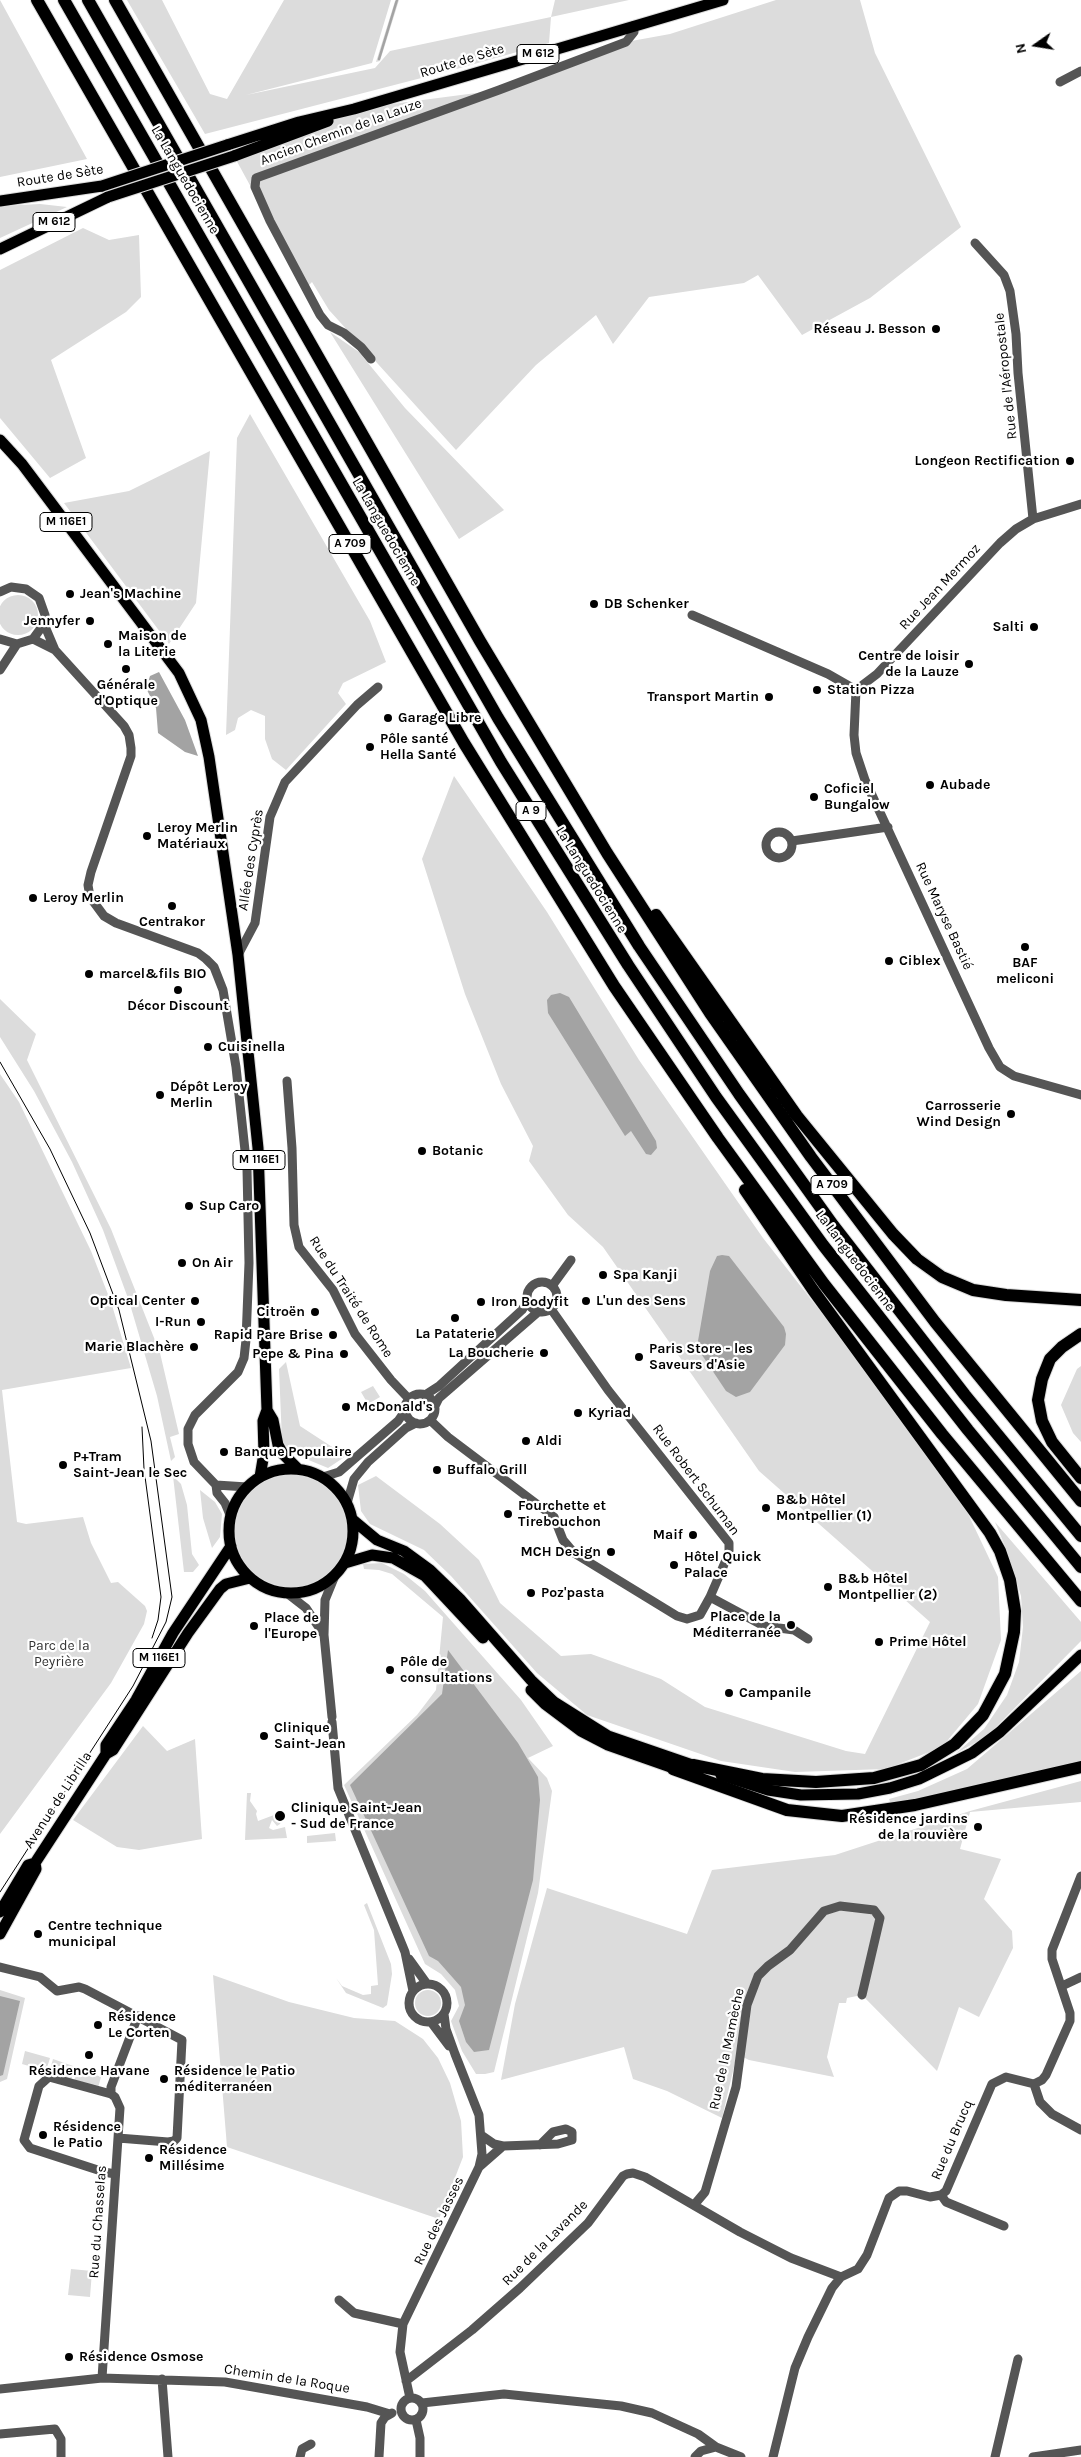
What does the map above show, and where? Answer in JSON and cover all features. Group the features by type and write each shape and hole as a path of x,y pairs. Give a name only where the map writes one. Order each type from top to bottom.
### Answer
{"highway":[{"name":"A 709","path":"38,0 473,759 570,918 677,1080 766,1205 858,1327 982,1484 1081,1601"},
{"name":"La Languedocienne","path":"64,0 486,737 560,859 628,965 716,1097 823,1244 968,1430 1081,1567"},
{"name":"La Languedocienne","path":"88,0 498,718 639,946 739,1094 828,1217 965,1395 1081,1536"},
{"name":"A 709","path":"115,0 480,641 582,813 705,1005 811,1157 936,1322 1081,1501"},
{"path":"582,813 694,967 797,1116 911,1254 942,1277 973,1290 1081,1300"},
{"path":"677,1080 725,1160 774,1233 987,1528 1007,1570 1015,1611 1011,1653 1005,1674 993,1700 961,1738 920,1765 880,1777 816,1782 762,1779 693,1765"},
{"path":"1081,1334 1050,1358 1042,1379 1038,1400 1042,1421 1052,1442 1081,1478"},
{"path":"673,1769 787,1810 842,1816 898,1809 1081,1767"}],"main road":[{"name":"Route de Sète","path":"0,201 102,186 299,122 354,109 722,0"},
{"name":"Route de Sète","path":"0,249 108,197 303,132 354,109"},
{"name":"M 116E1","path":"0,440 22,464 179,673 201,720 209,757 238,955 261,1182 267,1410 263,1420 264,1453 260,1477"},
{"name":"M 116E1","path":"267,1410 273,1420 278,1445 283,1454 298,1469"},
{"path":"285,1469 298,1469 323,1477 341,1493 353,1520 354,1535 351,1550 345,1563 334,1578 319,1588 304,1593 288,1594 268,1589 250,1578 235,1558 231,1546 231,1517 234,1506 248,1487 260,1477 285,1469"},
{"path":"353,1520 377,1540 404,1551 430,1570 460,1599 554,1702 608,1736 768,1790 801,1795 858,1794 890,1788 947,1767 972,1753 1000,1732 1081,1655"},
{"name":"Avenue de Librilla","path":"106,1754 106,1745 136,1700 185,1613 231,1546"},
{"path":"345,1563 363,1557 383,1555 424,1576 545,1704 581,1731 608,1745 673,1769 767,1795 800,1799 834,1800 863,1798 919,1786 975,1758 1008,1732 1081,1662"},
{"name":"Avenue de Librilla","path":"2,1907 28,1865 35,1863 106,1754 113,1750 196,1622 220,1589 226,1584 250,1578"},
{"path":"185,1613 196,1622"},
{"name":"Avenue de Librilla","path":"0,1934 36,1869 35,1863"},
{"name":"Avenue de Librilla","path":"0,1920 10,1902 14,1886"}],"street":[{"name":"Ancien Chemin de la Lauze","path":"371,359 361,347 344,333 328,325 320,315 270,220 255,187 256,178 259,175 499,90 626,42 634,32 633,26"},
{"path":"1060,82 1081,72"},
{"name":"Rue de l'Aéropostale","path":"975,243 1004,276 1010,291 1016,334 1018,373 1033,519"},
{"name":"Rue Jean Mermoz","path":"856,690 877,674 1000,543 1016,529 1033,519 1081,504"},
{"path":"2,590 18,587 33,592 43,605 44,624 55,650 124,726 129,735 131,748 129,760 90,872 88,885 90,897 104,916 116,923 198,953 214,967 223,990 236,1067 247,1170 249,1263 246,1340 242,1366 234,1378 199,1409 188,1430 188,1444 194,1462 216,1485 217,1493 225,1503 231,1517"},
{"path":"692,615 828,674 856,690"},
{"path":"0,639 16,644 33,639 44,624"},
{"path":"33,639 55,650"},
{"path":"0,670 16,644"},
{"name":"Allée des Cyprès","path":"238,955 255,923 270,817 285,782 357,705 378,687"},
{"name":"Rue Maryse Bastié","path":"856,690 854,736 856,753 865,780 989,1048 1000,1067 1014,1076 1081,1095"},
{"path":"792,841 888,827"},
{"name":"Rue du Traité de Rome","path":"287,1081 292,1148 294,1225 299,1247 333,1290 355,1334 391,1380 409,1399"},
{"path":"552,1286 571,1260"},
{"path":"323,1477 339,1472 398,1421 405,1411 409,1399 415,1395 425,1395 439,1386 522,1310 527,1302 527,1292 533,1285 543,1282 552,1286 557,1300 551,1309 538,1312 439,1398 434,1406 434,1414 430,1420 416,1423 406,1428 368,1462 354,1479 347,1503"},
{"path":"527,1302 533,1310 538,1312"},
{"name":"Rue Robert Schuman","path":"430,1420 448,1438 554,1517 567,1548 682,1618 700,1614 710,1598 729,1553 729,1543 608,1390 551,1309"},
{"path":"425,1395 434,1406"},
{"path":"405,1411 409,1419 416,1423"},
{"path":"216,1485 248,1487"},
{"name":"Rue des Jasses","path":"334,1578 325,1600 324,1636 338,1788 405,1952 413,1991 409,2000 411,2011 420,2020 431,2022 454,2054"},
{"name":"Rue des Jasses","path":"288,1594 306,1608 324,1636"},
{"path":"710,1598 764,1626 794,1630 808,1639"},
{"path":"1081,1876 1052,1950 1052,1959 1068,2003 1070,2022 1046,2075 1042,2080 1034,2084 1040,2102 1052,2114 1081,2130"},
{"name":"Rue de la Mamèche","path":"694,2206 705,2192 736,2087 747,2005 758,1976 790,1950 824,1911 840,1906 874,1910 880,1918 862,1995"},
{"name":"Rue des Jasses","path":"405,1952 427,1984 439,1987 446,1996 448,2002 444,2014 446,2029 479,2115 482,2135 479,2167 403,2324 400,2352 410,2398"},
{"path":"0,1967 40,1977 57,1991 79,1987 85,1989 182,2040 177,2138 174,2142 118,2138"},
{"path":"1062,1986 1081,1977"},
{"path":"413,1991 427,1984"},
{"path":"431,2022 444,2014"},
{"path":"116,2174 104,2172 30,2148 24,2140 39,2086 49,2077 111,2094 111,2086 138,2016"},
{"name":"Rue du Brucq","path":"773,2457 795,2368 821,2307 840,2277 852,2273 860,2266 867,2255 888,2202 894,2194 907,2191 930,2197 941,2195 949,2186 992,2084 1006,2077 1034,2084"},
{"name":"Rue du Chasselas","path":"102,2378 120,2108 115,2097 111,2094"},
{"path":"482,2135 494,2144 503,2146 540,2145"},
{"path":"479,2167 503,2146"},
{"name":"Rue de la Lavande","path":"406,2381 472,2330 520,2288 588,2223 622,2176 633,2173 641,2175 791,2258 840,2277"},
{"path":"941,2195 946,2202 1004,2226"},
{"path":"339,2300 354,2313 403,2324"},
{"path":"995,2457 1018,2359"},
{"name":"Chemin de la Roque","path":"0,2389 102,2378 225,2382 367,2407 390,2414"},
{"path":"162,2379 168,2457"},
{"path":"422,2403 423,2412 416,2420 407,2420 401,2412 402,2404 410,2398 419,2400 422,2403 504,2394 621,2406 652,2413 698,2434 716,2448 741,2457"},
{"path":"379,2457 381,2423 390,2414 401,2412"},
{"path":"416,2420 420,2438 420,2457"},
{"path":"0,2434 55,2429 61,2439 61,2457"},
{"path":"698,2434 698,2454 716,2448"},
{"path":"300,2457 302,2449 311,2444"},
{"path":"1033,2457 1081,2450"}],"green space":[{"path":"0,0 87,159 0,177"},
{"path":"127,0 162,0 210,94 227,99 284,0 391,0 372,63 246,95 375,68 390,51 551,17 549,43 205,134"},
{"path":"399,0 380,61 376,62 395,1"},
{"path":"555,0 629,0 551,17"},
{"path":"776,0 860,0 875,53 961,227 870,298 802,335 758,275 744,283 649,297 613,344 596,315 536,365 456,450 329,310 312,282 306,288 234,156 354,109 499,90 626,42 670,34"},
{"path":"40,204 67,207 0,238 0,206"},
{"path":"83,228 109,240 139,235 141,297 126,312 51,360 86,458 50,478 0,418 0,270"},
{"path":"330,332 359,352 405,408 504,510 459,539"},
{"path":"250,414 370,621 386,662 343,683 338,693 346,704 286,770 272,759 265,739 265,716 251,710 238,718 235,730 226,735 237,438"},
{"path":"210,451 196,603 169,644 64,503 129,491"},
{"path":"22,595 29,598 35,604 38,615 37,623 29,632 22,635 14,635 7,632 -1,623 -2,611 1,604 10,596"},
{"path":"454,776 547,912 639,1060 763,1238 907,1422 961,1499 998,1577 1001,1640 978,1704 942,1747 886,1769 795,1772 721,1761 587,1715 537,1673 451,1576 424,1550 370,1524 361,1511 358,1485 376,1476 440,1524 479,1560 500,1603 561,1656 591,1654 661,1679 705,1707 846,1751 865,1754 930,1622 759,1471 603,1247 568,1215 529,1161 533,1146 501,1084 465,994 422,859"},
{"path":"0,999 36,1034 27,1060 111,1229 160,1353 179,1434 170,1437 175,1457 171,1461 157,1396 129,1301 103,1230 72,1162 34,1091 0,1037"},
{"name":"Parc de la Peyrière","path":"0,1074 19,1102 91,1251 111,1302 131,1368 2,1390 17,1522 26,1524 83,1517 91,1543 111,1583 118,1582 145,1606 147,1611 144,1624 111,1683 0,1834"},
{"path":"286,1362 300,1426 346,1456 328,1468 294,1454 282,1441 279,1369"},
{"path":"1081,1366 1081,1442 1073,1433 1061,1405 1077,1369"},
{"path":"373,1386 380,1397 368,1404 361,1392"},
{"name":"Place de l'Europe","path":"291,1475 312,1479 331,1491 343,1510 347,1531 343,1552 331,1571 312,1583 291,1587 270,1583 251,1571 239,1552 235,1531 239,1510 251,1491 270,1479"},
{"path":"173,1476 181,1484 187,1505 192,1554 199,1565 193,1572 184,1572"},
{"path":"200,1490 215,1502 222,1514 220,1537 212,1548 203,1518"},
{"path":"995,1522 1081,1622 1081,1641 987,1736 955,1754 984,1729 1007,1695 1019,1662 1023,1627 1021,1596 1007,1551"},
{"path":"382,1563 404,1574 425,1591 521,1700 553,1746 528,1758 547,1778 552,1791 538,1893 494,2072 485,2074 476,2074 462,2051 451,2021 459,2006 455,1990 441,1974 425,1964 344,1785 417,1715 436,1690 443,1617 392,1574 379,1570 364,1569 363,1564"},
{"path":"1081,1671 1081,1763 891,1804 889,1799 918,1791 967,1769"},
{"path":"143,1726 167,1751 195,1739 202,1839 139,1850 117,1847 73,1820"},
{"path":"1081,1781 1081,1802 970,1812 960,1849 1001,1859 984,1899 1012,1931 1013,1948 979,2017 959,2007 937,2071 862,1995 847,1998 846,2003 839,2003 827,2057 834,2077 749,2060 737,2054 722,2118 667,2091 633,2079 624,2047 501,2080 515,2004 547,1888 687,1934 712,1870 835,1855 970,1811"},
{"path":"247,1793 251,1793 250,1801 257,1811 258,1821 274,1815 281,1815 283,1817 277,1826 272,1820 269,1828 273,1830 285,1827 287,1838 245,1840"},
{"path":"335,1833 336,1841 307,1843 307,1836"},
{"path":"367,1903 391,1964 392,1974 387,2005 383,2008 346,1993 336,1978 342,1986 363,1995 371,1994 371,1986 378,1985 374,1930 364,1905"},
{"path":"213,1975 289,2002 354,2018 395,2021 423,2039 438,2058 450,2083 461,2121 463,2157 439,2219 227,2147"},
{"path":"0,1990 25,1998 7,2079 0,2082"},
{"path":"428,1990 437,1994 441,2003 437,2012 428,2016 419,2012 415,2003 419,1994"},
{"path":"25,2051 50,2058 46,2071 22,2064"},
{"path":"53,2059 76,2067 71,2080 49,2073"},
{"path":"78,2068 101,2077 98,2088 74,2081"},
{"path":"71,2269 92,2271 90,2297 68,2295"}],"shaded area":[{"path":"159,672 185,720 198,756 185,752 158,733 156,708 146,688 150,676"},
{"path":"560,993 569,997 656,1141 657,1148 651,1155 646,1154 631,1131 625,1136 548,1013 547,1000 551,995"},
{"path":"717,1256 729,1256 784,1327 786,1334 785,1345 750,1392 736,1397 726,1391 702,1355 698,1341 710,1271"},
{"path":"448,1650 518,1743 538,1777 540,1800 533,1880 489,2050 474,2052 466,2042 459,2021 465,2005 461,1987 438,1961 429,1956 350,1785 442,1694"},
{"path":"0,1996 20,2001 3,2075 0,2076"}],"waterway":[{"path":"379,59 397,0"}],"tram line":[{"path":"0,1062 50,1149 90,1233 119,1310 151,1441 172,1597 166,1622 133,1686 0,1892"},
{"path":"142,1427 144,1469 161,1597 158,1620 152,1638"}],"place":[{"name":"Réseau J. Besson","path":"936,329"},
{"name":"Longeon Rectification","path":"1070,461"},
{"name":"Jean's Machine","path":"70,594"},
{"name":"DB Schenker","path":"594,604"},
{"name":"Jennyfer","path":"90,621"},
{"name":"Salti","path":"1034,627"},
{"name":"Maison de la Literie","path":"108,644"},
{"name":"Centre de loisir de la Lauze","path":"969,664"},
{"name":"Générale d'Optique","path":"126,669"},
{"name":"Station Pizza","path":"817,690"},
{"name":"Transport Martin","path":"769,697"},
{"name":"Garage Libre","path":"388,718"},
{"name":"Pôle santé Hella Santé","path":"370,747"},
{"name":"Aubade","path":"930,785"},
{"name":"Coficiel Bungalow","path":"814,797"},
{"name":"Leroy Merlin Matériaux","path":"147,836"},
{"name":"Leroy Merlin","path":"33,898"},
{"name":"Centrakor","path":"172,906"},
{"name":"BAF meliconi","path":"1025,947"},
{"name":"Ciblex","path":"889,961"},
{"name":"marcel&fils BIO","path":"89,974"},
{"name":"Décor Discount","path":"178,990"},
{"name":"Cuisinella","path":"208,1047"},
{"name":"Dépôt Leroy Merlin","path":"160,1095"},
{"name":"Carrosserie Wind Design","path":"1011,1114"},
{"name":"Botanic","path":"422,1151"},
{"name":"Sup Caro","path":"189,1206"},
{"name":"On Air","path":"182,1263"},
{"name":"Spa Kanji","path":"603,1275"},
{"name":"Optical Center","path":"195,1301"},
{"name":"L'un des Sens","path":"586,1301"},
{"name":"Iron Bodyfit","path":"481,1302"},
{"name":"Citroën","path":"315,1312"},
{"name":"La Pataterie","path":"455,1318"},
{"name":"I-Run","path":"201,1322"},
{"name":"Rapid Pare Brise","path":"333,1335"},
{"name":"Marie Blachère","path":"194,1347"},
{"name":"La Boucherie","path":"544,1353"},
{"name":"Pepe & Pina","path":"344,1354"},
{"name":"Paris Store - les Saveurs d'Asie","path":"639,1357"},
{"name":"McDonald's","path":"346,1407"},
{"name":"Kyriad","path":"578,1413"},
{"name":"Aldi","path":"526,1441"},
{"name":"Banque Populaire","path":"224,1452"},
{"name":"P+Tram Saint-Jean le Sec","path":"63,1465"},
{"name":"Buffalo Grill","path":"437,1470"},
{"name":"B&b Hôtel Montpellier (1)","path":"766,1508"},
{"name":"Fourchette et Tirebouchon","path":"508,1514"},
{"name":"Maif","path":"693,1535"},
{"name":"MCH Design","path":"611,1552"},
{"name":"Hôtel Quick Palace","path":"674,1565"},
{"name":"B&b Hôtel Montpellier (2)","path":"828,1587"},
{"name":"Poz'pasta","path":"531,1593"},
{"name":"Place de la Méditerranée","path":"791,1625"},
{"name":"Place de l'Europe","path":"254,1626"},
{"name":"Prime Hôtel","path":"879,1642"},
{"name":"Pôle de consultations","path":"390,1670"},
{"name":"Campanile","path":"729,1693"},
{"name":"Clinique Saint-Jean","path":"264,1736"},
{"name":"Clinique Saint-Jean - Sud de France","path":"280,1816"},
{"name":"Résidence jardins de la rouvière","path":"978,1827"},
{"name":"Centre technique municipal","path":"38,1934"},
{"name":"Résidence Le Corten","path":"98,2025"},
{"name":"Résidence Havane","path":"89,2055"},
{"name":"Résidence le Patio méditerranéen","path":"164,2079"},
{"name":"Résidence le Patio","path":"43,2135"},
{"name":"Résidence Millésime","path":"149,2158"},
{"name":"Résidence Osmose","path":"69,2357"}]}
